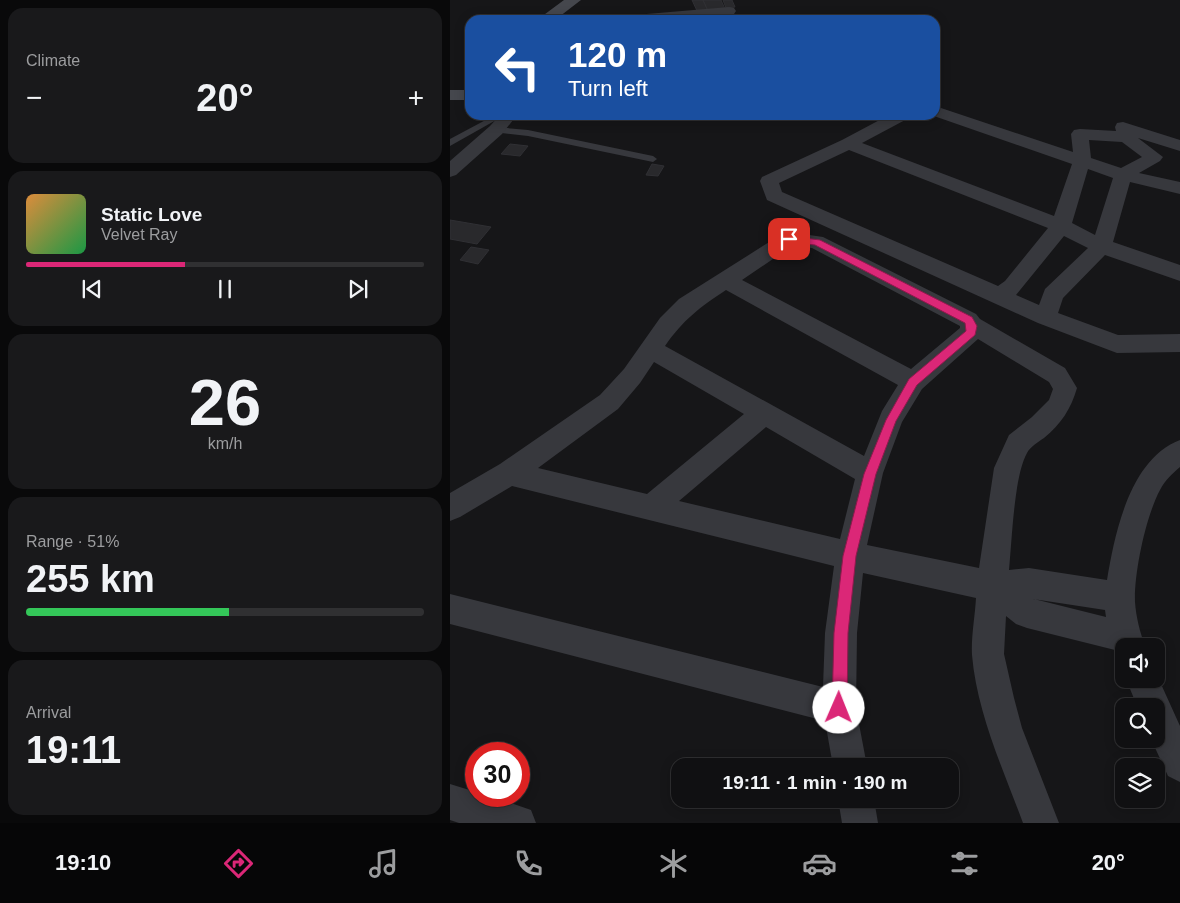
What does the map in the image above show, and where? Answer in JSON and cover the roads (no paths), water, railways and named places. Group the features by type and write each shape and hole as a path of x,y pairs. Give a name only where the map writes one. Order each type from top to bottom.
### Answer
{"street":[{"path":"552,15 574,0"},
{"path":"701,15 729,11"},
{"path":"450,95 465,95"},
{"path":"940,113 1082,159 1122,175 1180,188"},
{"path":"892,120 848,144 769,182 774,196 1046,317 1117,344 1180,343"},
{"path":"450,171 498,123"},
{"path":"1126,138 1123,127 1180,146"},
{"path":"1000,296 1013,286 1061,226 1082,159 1080,134 1126,138 1154,157 1122,175 1102,246 1053,295 1046,317"},
{"path":"848,144 1061,226 1102,246 1180,273"},
{"path":"450,508 509,473 609,402 632,376 668,324 688,305 789,239 816,242 968,320 972,326 1057,375 1065,388 1060,405 1041,425 1018,443 1007,468 992,586 988,654 1005,728 1042,823"},
{"path":"724,280 913,382"},
{"path":"848,758 839,708 841,633 850,556 870,474 891,420 913,382 971,332 972,326"},
{"path":"651,349 870,474"},
{"path":"652,507 764,413"},
{"path":"1126,638 1120,597 1124,564 1142,498 1156,472 1180,452"},
{"path":"509,473 850,556 992,586 1029,583 1120,597"},
{"path":"992,586 1027,612 1116,638"},
{"path":"450,609 839,708"},
{"path":"1165,732 1180,764"},
{"path":"450,802 518,823"},
{"path":"858,808 860,823"}],"lane":[{"path":"450,143 498,123 528,133 653,158"}]}
